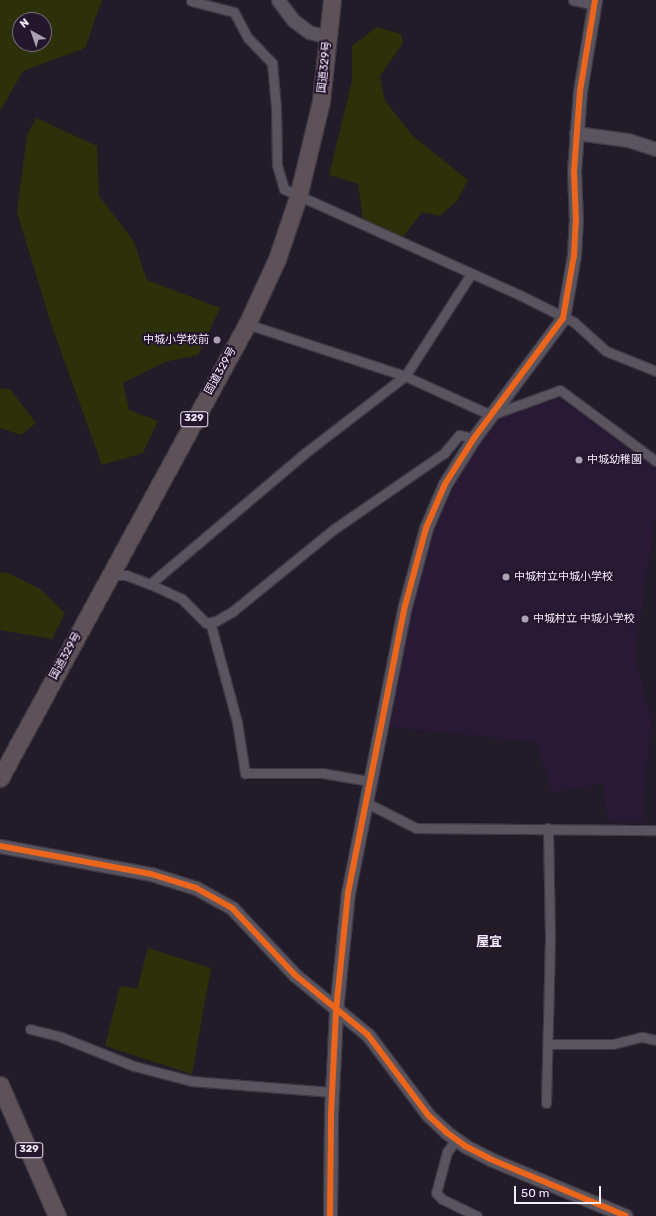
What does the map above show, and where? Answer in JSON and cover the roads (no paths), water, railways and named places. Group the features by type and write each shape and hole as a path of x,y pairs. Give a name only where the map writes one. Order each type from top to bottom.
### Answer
{"highway":[{"name":"国道329号","path":"0,778 247,324 276,259 298,197 322,101 332,0"},
{"name":"329","path":"0,1085 57,1216"}],"street":[{"path":"278,0 293,20 309,32 328,37"},
{"path":"330,1216 332,1092 336,1011 348,893 369,781 405,606 426,528 445,484 474,438 563,318 574,255 576,133 584,57 595,2 573,0"},
{"path":"191,1 234,12 248,38 272,63 276,107 277,165 284,189 298,197 520,295 563,318 574,322 606,351 656,371"},
{"path":"576,133 628,140 656,149"},
{"path":"150,584 305,453 405,376 472,274"},
{"path":"247,324 405,376 491,415 560,390 656,461"},
{"path":"110,575 126,575 182,599 206,623 210,622 233,611 334,529 444,453 459,435 474,438"},
{"path":"210,622 237,722 245,772 322,772 369,781"},
{"path":"365,802 416,828 656,830"},
{"path":"546,1103 549,1044 548,828"},
{"path":"0,846 151,874 196,888 232,908 295,975 336,1011 368,1035 428,1115 456,1140 490,1160 626,1216"},
{"path":"30,1030 61,1037 134,1066 191,1081 332,1092"},
{"path":"549,1044 613,1044 642,1038 656,1040"},
{"path":"456,1140 447,1152 436,1193 442,1199 477,1216"}],"place":[{"name":"中城小学校前","path":"217,340"},
{"name":"中城幼稚園","path":"579,460"},
{"name":"中城村立中城小学校","path":"506,577"},
{"name":"中城村立 中城小学校","path":"525,619"}],"district":[{"name":"屋宜","path":"489,942"}]}
